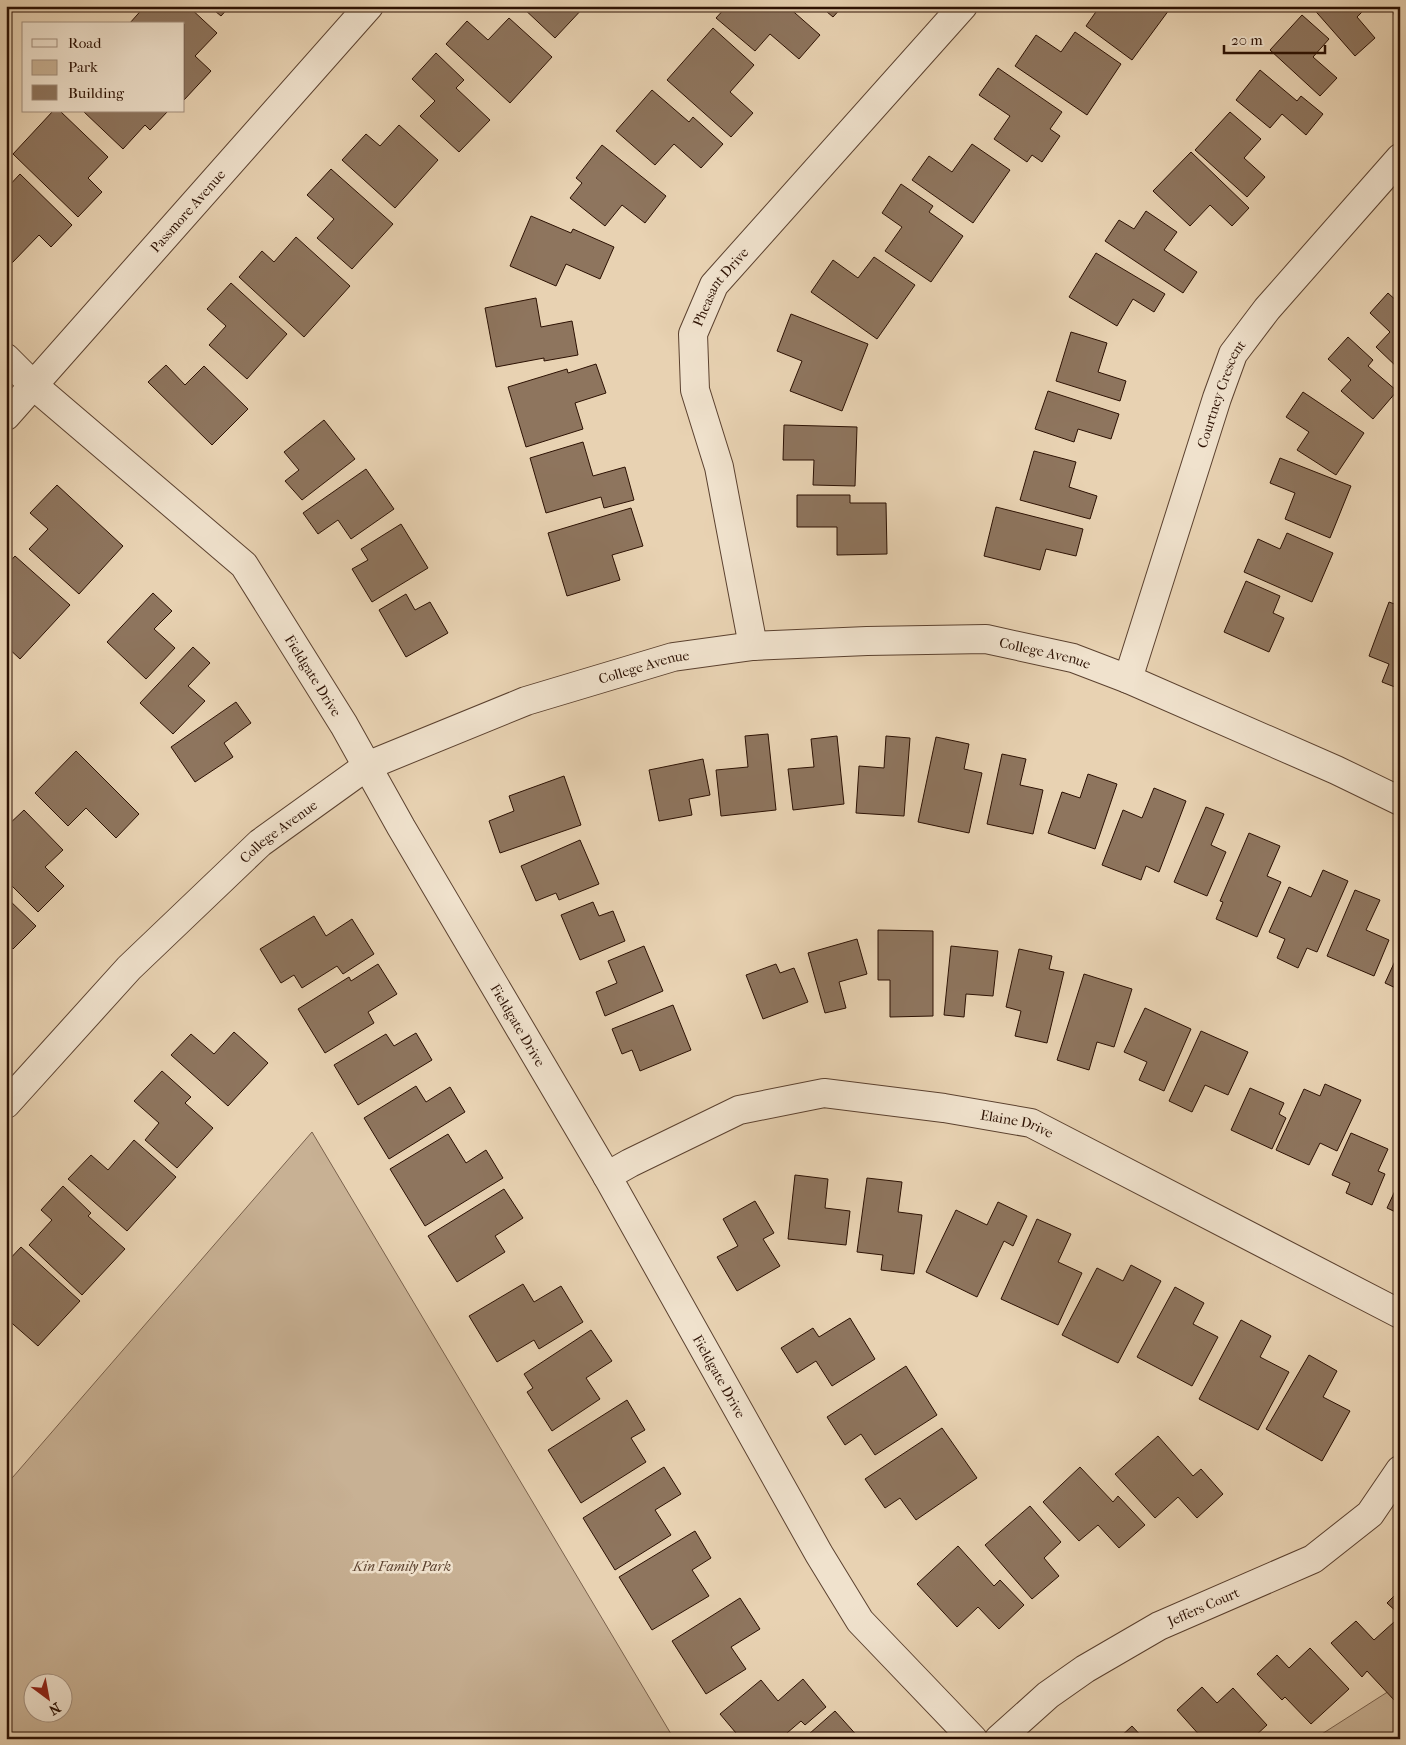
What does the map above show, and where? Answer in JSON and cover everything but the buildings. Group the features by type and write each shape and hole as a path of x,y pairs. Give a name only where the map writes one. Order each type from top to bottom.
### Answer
{"street":[{"name":"Passmore Avenue","path":"6,416 370,6"},
{"name":"Pheasant Drive","path":"753,646 719,467 695,390 693,334 714,285 963,6"},
{"name":"Courtney Crescent","path":"1128,679 1217,398 1233,354 1267,309 1400,158"},
{"name":"Fieldgate Drive","path":"6,358 33,385 244,565 339,717 400,827 607,1176 819,1554 860,1621 973,1739"},
{"name":"College Avenue","path":"6,1104 128,968 260,843 367,766 526,702 672,657 753,646 867,641 986,640 1073,658 1128,679 1336,770 1400,801"},
{"name":"Elaine Drive","path":"607,1176 739,1110 824,1093 944,1108 1031,1123 1400,1314"},
{"name":"Jeffers Court","path":"999,1739 1048,1695 1093,1664 1159,1626 1313,1559 1370,1514 1400,1470"}],"green space":[{"name":"Kin Family Park","path":"312,1132 674,1739 6,1739 6,1485"},
{"path":"1400,1684 1400,1739 1314,1739"}]}
